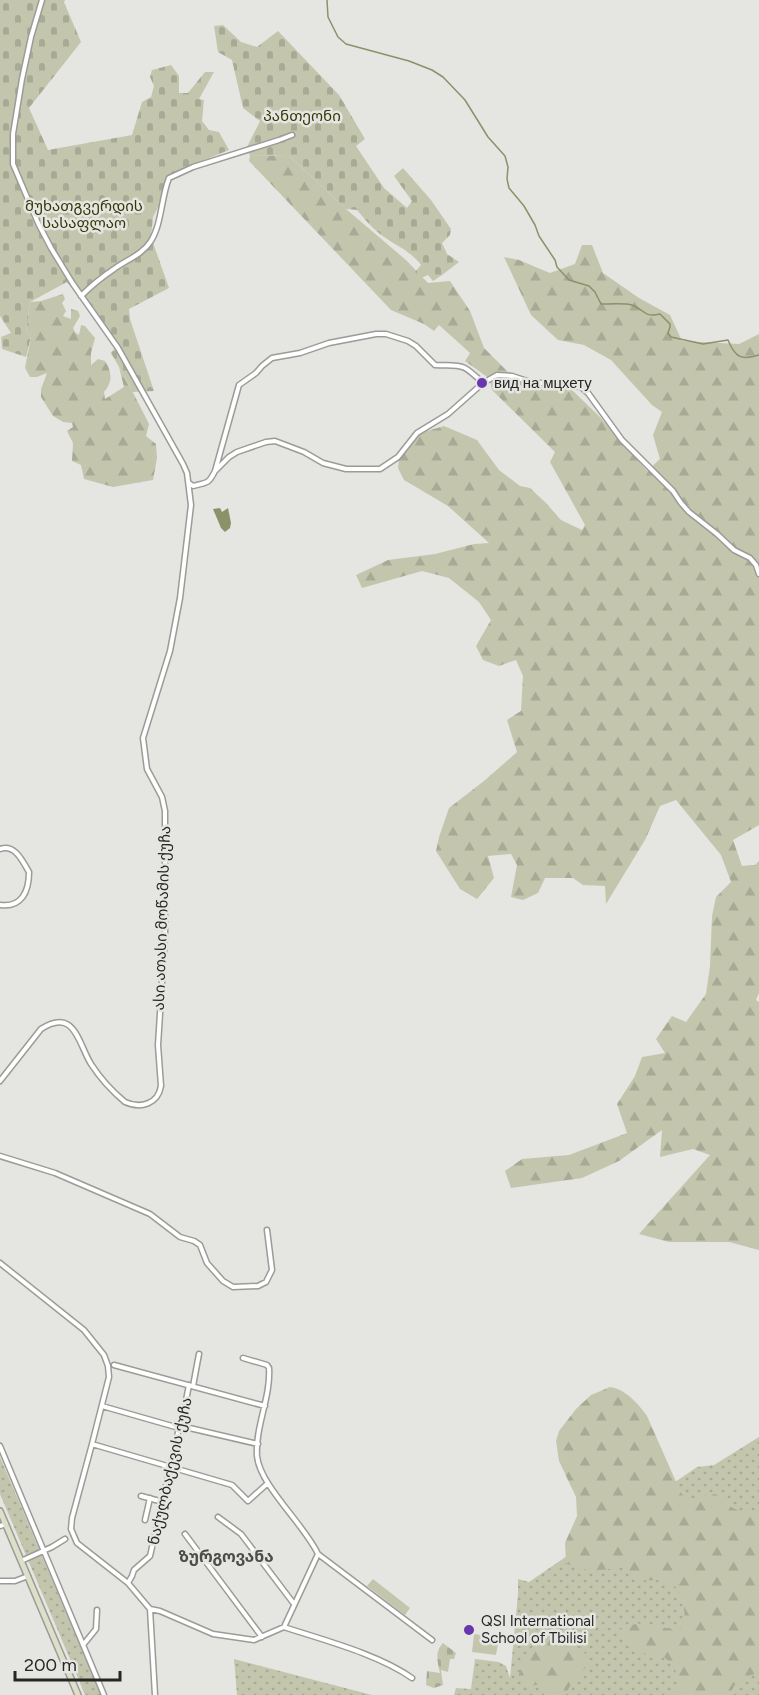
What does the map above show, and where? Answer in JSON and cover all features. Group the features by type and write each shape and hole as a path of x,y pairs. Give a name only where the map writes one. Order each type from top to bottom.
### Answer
{"main road":[{"path":"0,1511 3,1525 28,1576 78,1695"}],"street":[{"name":"ასი ათასი მოწამის ქუჩა","path":"0,1081 41,1029 64,1022 75,1031 93,1067 125,1102 132,1106 147,1104 157,1097 161,1089 158,1045 165,935 165,811 162,797 147,769 143,738 170,651 191,505 183,464 118,348 51,248 13,165 13,134 20,90 31,37 42,0"},
{"path":"81,296 115,268 138,254 151,241 159,220 164,190 169,178 194,166 292,135"},
{"path":"215,471 239,385 256,373 272,357 300,353 329,343 386,334 417,346 435,365 456,364 464,367 483,383"},
{"path":"188,483 193,486 207,484 215,471 229,457 237,452 275,441 304,452 323,463 346,469 380,469 399,458 417,433 448,414 483,383 497,375 530,382 581,387 588,393 622,440 673,491 689,512 734,550 750,558 759,574"},
{"path":"0,849 8,848 15,851 29,872 25,891 18,903 10,906 0,905"},
{"path":"0,1156 55,1173 150,1214 180,1237 195,1240 200,1245 207,1263 223,1281 233,1287 258,1286 266,1282 272,1270 267,1230"},
{"path":"0,1263 84,1330 99,1347 108,1366 109,1377 71,1529 82,1548 128,1583 150,1610 154,1695"},
{"name":"ნაქულბაქევის ქუჩა","path":"128,1583 134,1570 150,1556 199,1354"},
{"path":"243,1358 267,1365 269,1368 258,1444 258,1460 268,1483 310,1538 318,1554 432,1640"},
{"path":"114,1365 265,1406"},
{"path":"102,1406 180,1427 258,1444"},
{"path":"92,1444 232,1485 248,1501 268,1483"},
{"path":"0,1446 104,1695"},
{"path":"141,1496 163,1502"},
{"path":"145,1520 150,1498"},
{"path":"219,1517 241,1534 294,1604"},
{"path":"185,1534 262,1637"},
{"path":"21,1561 65,1539"},
{"path":"150,1610 160,1611 190,1626 213,1634 254,1640 284,1627 318,1554"},
{"path":"0,1581 15,1581 28,1576"},
{"path":"83,1645 96,1629 97,1610"},
{"path":"284,1627 399,1668 412,1678"}],"green space":[{"name":"მუხათგვერდის სასაფლაო","path":"0,0 65,0 81,42 29,108 48,150 132,135 142,102 151,97 154,86 150,77 152,70 171,65 179,76 179,93 188,93 205,72 214,72 199,99 204,100 202,121 209,130 219,132 229,150 177,171 153,217 151,237 169,288 129,309 130,319 154,391 132,392 111,353 118,344 67,282 30,302 26,332 31,336 26,357 2,349 1,337 11,333 0,316"},
{"name":"პანთეონი","path":"223,25 241,42 257,47 278,31 339,95 365,139 356,146 384,188 407,208 412,201 394,176 403,168 431,200 451,229 450,235 442,243 447,254 459,262 433,281 428,275 421,278 415,272 421,265 412,255 385,238 357,210 346,209 288,155 250,156 247,147 260,121 243,108 232,60 218,52 214,26"},
{"path":"288,155 406,260 428,283 450,281 470,311 484,348 508,372 572,390 600,417 647,471 660,459 653,435 662,412 652,405 611,360 584,345 558,340 531,315 504,257 519,260 550,273 575,264 582,245 592,245 603,273 639,298 670,315 682,341 739,344 759,334 759,825 733,840 742,866 755,865 759,861 759,993 756,1000 759,1002 759,1250 729,1242 669,1242 639,1234 710,1155 693,1149 660,1157 662,1130 619,1161 582,1178 511,1188 505,1171 522,1159 569,1155 627,1133 617,1104 635,1076 642,1057 665,1053 656,1039 672,1016 686,1022 706,994 710,966 712,916 716,897 731,882 721,855 676,800 660,806 645,840 606,904 605,886 583,885 573,878 545,878 538,893 523,900 511,897 517,865 511,854 488,856 494,878 477,899 460,889 436,851 449,808 517,752 507,720 521,711 523,676 516,660 499,666 483,660 476,646 491,620 479,602 449,578 422,571 362,588 356,575 388,560 435,554 474,544 489,543 448,506 404,480 398,468 404,447 420,433 444,426 477,440 499,470 520,486 530,488 561,520 582,530 585,525 550,462 555,452 492,390 490,379 465,361 470,353 439,325 434,331 424,324 391,310 249,161 250,156"},
{"path":"63,294 65,299 62,303 66,311 63,316 71,319 71,309 78,311 80,316 73,328 75,332 79,335 81,325 85,326 95,338 91,365 98,359 105,361 109,369 110,381 104,392 105,399 124,387 119,367 149,424 146,436 156,444 157,458 153,480 113,487 84,479 81,465 72,461 73,443 67,431 73,427 72,423 63,422 53,416 41,397 41,389 47,373 30,377 25,368 31,336 26,332 30,302"},
{"path":"610,1387 631,1397 647,1416 681,1493 687,1500 715,1494 739,1511 759,1513 759,1673 737,1682 731,1695 674,1695 678,1677 670,1663 661,1654 646,1654 622,1639 620,1630 634,1624 648,1624 677,1631 685,1625 681,1595 673,1585 658,1580 639,1579 624,1568 587,1570 566,1563 565,1543 577,1516 576,1497 559,1461 556,1441 559,1431 576,1409 591,1395"},
{"path":"759,1437 759,1695 454,1695 456,1688 471,1689 475,1659 499,1662 506,1666 510,1678 518,1579 529,1582 697,1467 714,1465"},
{"path":"0,1457 101,1695 85,1695 0,1494"},
{"path":"373,1579 410,1608 405,1615 367,1586"},
{"path":"474,1634 499,1637 496,1655 472,1652"},
{"path":"546,1634 556,1634 566,1646 585,1653 589,1662 574,1679 565,1695 544,1695 548,1690 547,1685 529,1686 518,1678 528,1653"},
{"path":"443,1643 456,1653 454,1659 450,1659 448,1672 441,1670 443,1685 434,1688 426,1685 427,1671 440,1673 438,1654"},
{"path":"234,1659 372,1695 237,1695"}],"shaded area":[{"path":"220,508 222,512 228,508 231,523 230,528 225,532 213,509"}],"waterway":[{"path":"327,0 328,17 338,37 346,44 409,61 432,70 443,77 465,100 488,137 505,156 509,188 524,206 557,267 569,280 589,286 601,304 630,304 648,314 660,314 670,324 668,333 671,337 703,344 728,340 739,356 748,358 759,355"}],"place":[{"name":"вид на мцхету","path":"482,383"},
{"name":"QSI International School of Tbilisi","path":"469,1630"}],"district":[{"name":"ზურგოვანა","path":"226,1556"}]}
